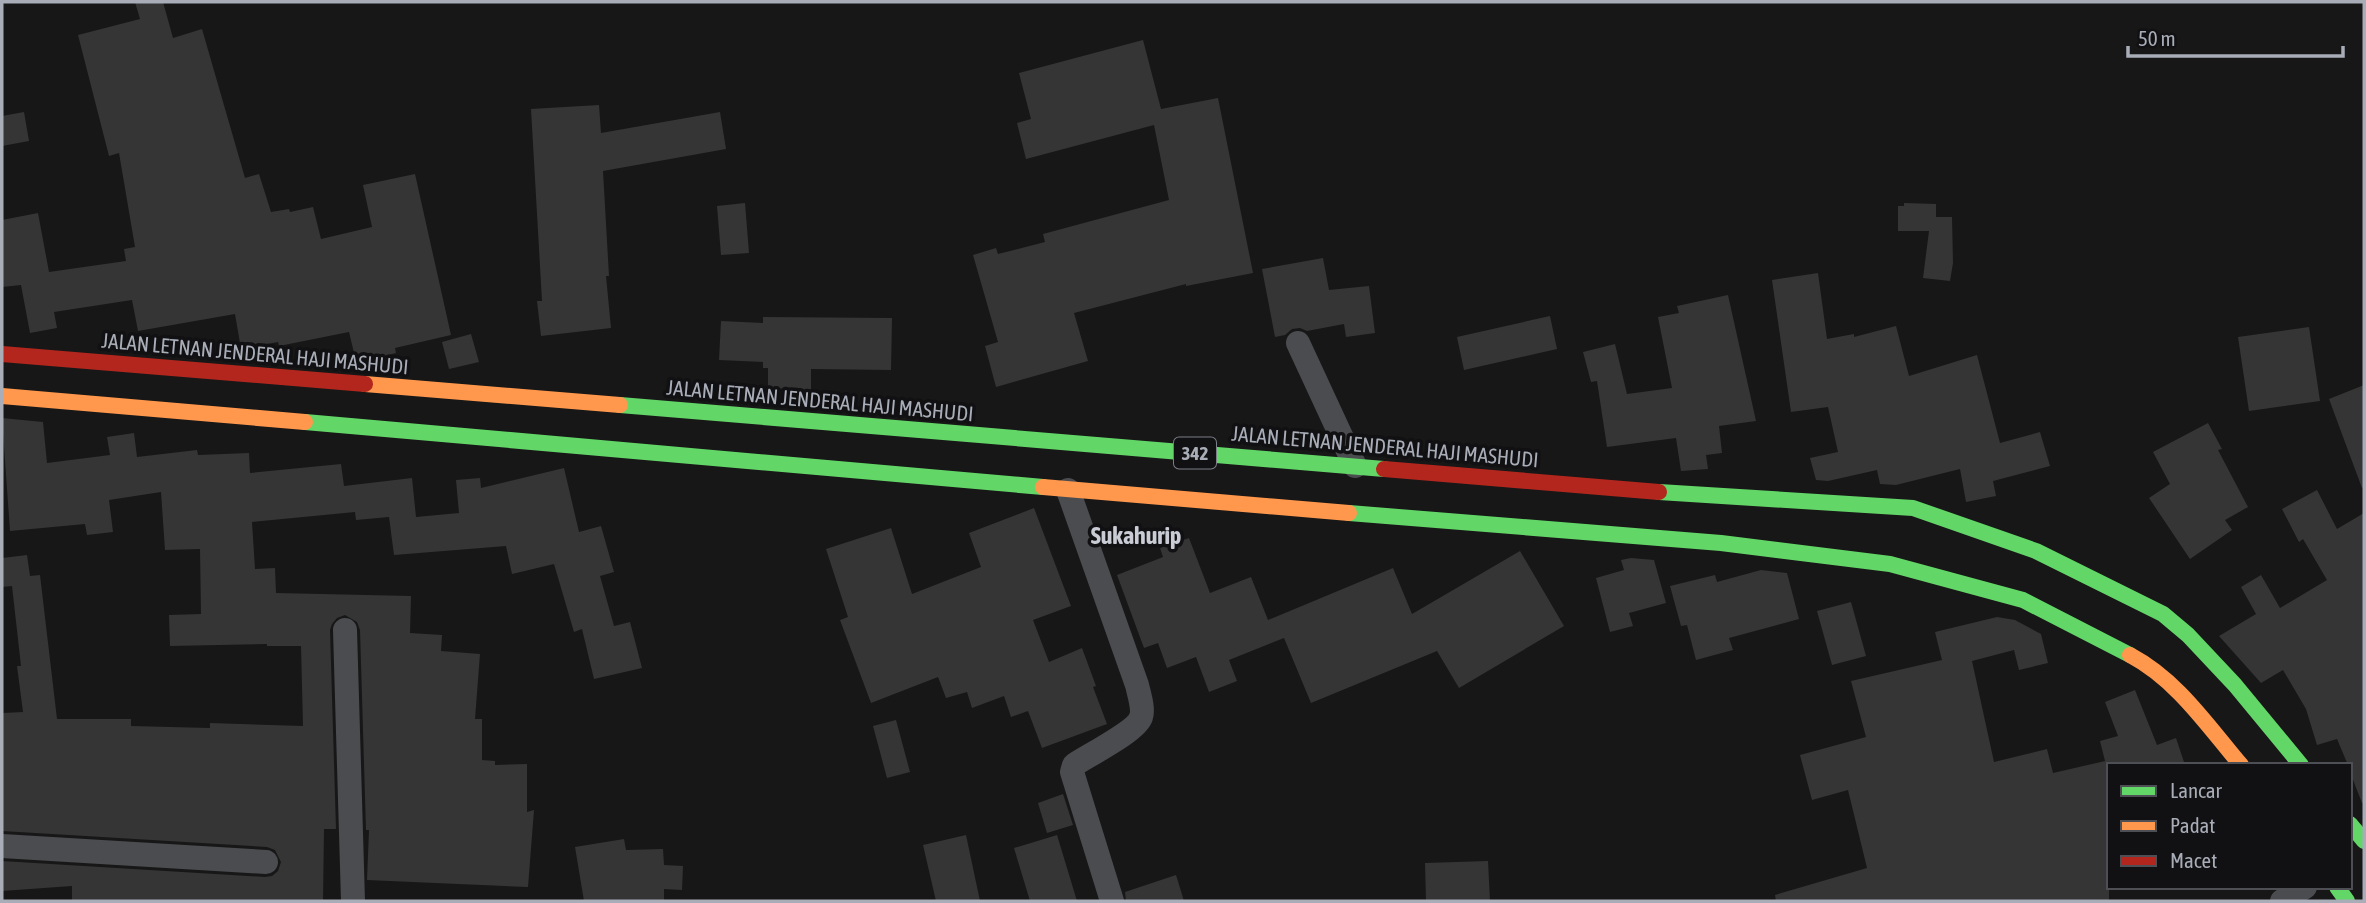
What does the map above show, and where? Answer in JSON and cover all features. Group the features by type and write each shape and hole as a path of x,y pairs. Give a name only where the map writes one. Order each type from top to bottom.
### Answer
{"main road":[{"name":"JALAN LETNAN JENDERAL HAJI MASHUDI","path":"2,354 1020,444 1354,466 1620,494 1913,508 2036,551 2188,635 2235,685 2299,763"},
{"name":"342","path":"2,396 1014,477 1068,490 1618,529 1890,564 2023,600 2142,654 2152,667 2173,685 2239,763"},
{"path":"2352,826 2364,841"}],"street":[{"path":"1297,343 1354,466"},
{"path":"1068,490 1137,685 1142,715 1138,723 1129,730 1074,765 1072,772 1112,901"},
{"path":"345,630 353,901"},
{"path":"2,846 266,862"},
{"path":"2282,901 2302,889"}],"building":[{"path":"135,2 163,2 173,38 202,29 245,178 259,174 271,212 289,209 290,212 313,207 321,239 372,227 363,185 415,174 451,335 395,348 396,353 361,362 356,361 349,332 279,346 278,342 241,349 235,314 138,331 132,300 54,312 57,328 30,333 21,285 2,287 2,220 38,213 49,272 126,261 124,249 135,247 119,153 109,156 78,35 140,19"},
{"path":"1143,40 1161,109 1218,98 1253,273 1186,284 1074,313 1088,361 996,387 985,346 998,342 973,255 996,248 998,254 1045,242 1043,234 1169,200 1154,125 1026,159 1017,123 1031,119 1019,73"},
{"path":"599,105 601,133 720,112 726,149 603,171 609,276 606,276 611,328 541,336 537,301 542,301 531,109"},
{"path":"24,112 29,141 2,146 2,116"},
{"path":"745,203 749,253 721,255 717,206"},
{"path":"1904,203 1936,204 1936,217 1952,217 1953,263 1950,281 1923,278 1929,231 1898,231 1898,206 1904,206"},
{"path":"1323,258 1329,290 1369,286 1375,333 1346,337 1344,324 1307,331 1292,329 1285,335 1275,337 1262,269"},
{"path":"1818,273 1827,339 1854,334 1854,337 1896,326 1909,376 1977,355 2000,443 2040,432 2050,466 1993,481 1996,496 1966,502 1960,469 1896,485 1880,484 1877,470 1828,481 1816,480 1810,458 1838,452 1828,407 1791,412 1772,280"},
{"path":"1728,295 1756,421 1719,426 1722,453 1706,455 1708,469 1681,471 1676,438 1607,447 1597,381 1591,382 1583,352 1615,344 1627,394 1672,388 1658,317 1679,313 1677,306"},
{"path":"1550,316 1557,349 1464,370 1457,337"},
{"path":"763,317 892,318 891,370 811,369 811,390 768,388 768,368 763,368 763,362 719,360 721,321 763,323"},
{"path":"2309,327 2320,401 2249,411 2238,337"},
{"path":"471,334 479,362 449,369 442,342"},
{"path":"2364,385 2364,487 2362,488 2329,399"},
{"path":"2,418 43,422 47,463 110,455 107,437 134,433 137,457 197,450 198,455 249,453 250,473 341,464 344,486 412,478 416,517 459,513 456,480 480,478 481,488 564,468 579,532 601,526 614,572 600,576 614,626 630,622 642,668 594,679 582,629 574,632 554,564 512,574 506,546 394,555 389,517 356,520 355,512 252,522 255,569 275,568 276,593 411,596 410,633 442,635 441,651 480,654 475,719 482,719 482,760 495,761 495,765 527,764 527,812 534,810 528,887 367,880 369,830 366,830 360,630 357,622 345,615 337,618 330,630 336,829 324,829 323,901 72,901 72,886 2,891 2,861 265,877 278,871 281,862 275,850 267,847 2,831 3,713 23,712 12,586 2,587 2,558 27,555 30,576 40,575 57,719 131,719 131,726 210,728 210,723 303,726 301,646 170,646 169,615 201,614 200,549 165,550 161,492 109,500 113,532 87,535 85,524 10,531"},
{"path":"2208,423 2222,449 2218,450 2248,507 2225,520 2232,530 2190,559 2149,498 2170,484 2153,452"},
{"path":"2317,490 2337,529 2364,513 2364,803 2352,777 2352,763 2347,763 2337,739 2317,745 2306,709 2283,670 2261,683 2219,636 2256,614 2241,587 2261,575 2280,608 2327,580 2303,539 2299,542 2282,509"},
{"path":"1034,508 1071,606 1033,620 1049,662 1082,648 1107,724 1042,748 1028,711 1011,717 1004,696 972,708 967,692 946,698 938,677 871,703 840,620 848,617 826,549 891,528 912,594 981,567 969,533"},
{"path":"1189,538 1210,593 1251,577 1268,620 1393,568 1412,614 1520,551 1564,626 1459,688 1437,651 1311,703 1284,638 1229,660 1237,681 1209,692 1196,657 1167,668 1158,643 1144,648 1117,575 1163,557 1160,548"},
{"path":"1621,560 1654,560 1666,603 1629,613 1633,626 1610,632 1596,578 1624,570"},
{"path":"1761,570 1787,573 1799,619 1729,638 1733,650 1696,660 1687,625 1681,626 1670,586 1715,575 1717,582"},
{"path":"1851,602 1866,656 1832,665 1817,611"},
{"path":"1997,617 2015,620 2041,634 2048,663 2019,670 2014,650 1972,661 1994,762 2047,749 2053,773 2105,761 2100,741 2118,736 2105,702 2135,690 2157,745 2176,738 2184,763 2107,763 2109,901 1776,901 1775,895 1867,868 1848,790 1812,800 1800,755 1866,737 1851,681 1942,660 1935,632"},
{"path":"896,720 910,772 887,778 873,726"},
{"path":"1063,794 1073,825 1047,833 1038,803"},
{"path":"966,835 980,901 936,901 923,845"},
{"path":"1057,835 1077,901 1030,901 1014,848"},
{"path":"624,839 626,850 663,849 664,865 683,866 682,890 664,889 664,901 584,901 575,847"},
{"path":"1488,861 1490,901 1426,901 1425,863"},
{"path":"1176,875 1184,901 1126,901 1125,892"}],"traffic: fast":[{"path":"620,405 1384,469"},
{"path":"305,422 1043,487"},
{"path":"1659,492 1913,508 2036,551 2163,614 2188,635 2235,685 2299,763"},
{"path":"1349,513 1721,543 1890,564 2023,600 2130,655"},
{"path":"2352,826 2364,841"},
{"path":"2338,889 2347,901"}],"traffic: slow":[{"path":"365,384 620,405"},
{"path":"2,396 305,422"},
{"path":"1043,487 1349,513"},
{"path":"2130,655 2147,665 2177,690 2239,763"}],"traffic: jam":[{"path":"2,354 365,384"},
{"path":"1384,469 1659,492"}],"district":[{"name":"Sukahurip","path":"1136,536"}]}
